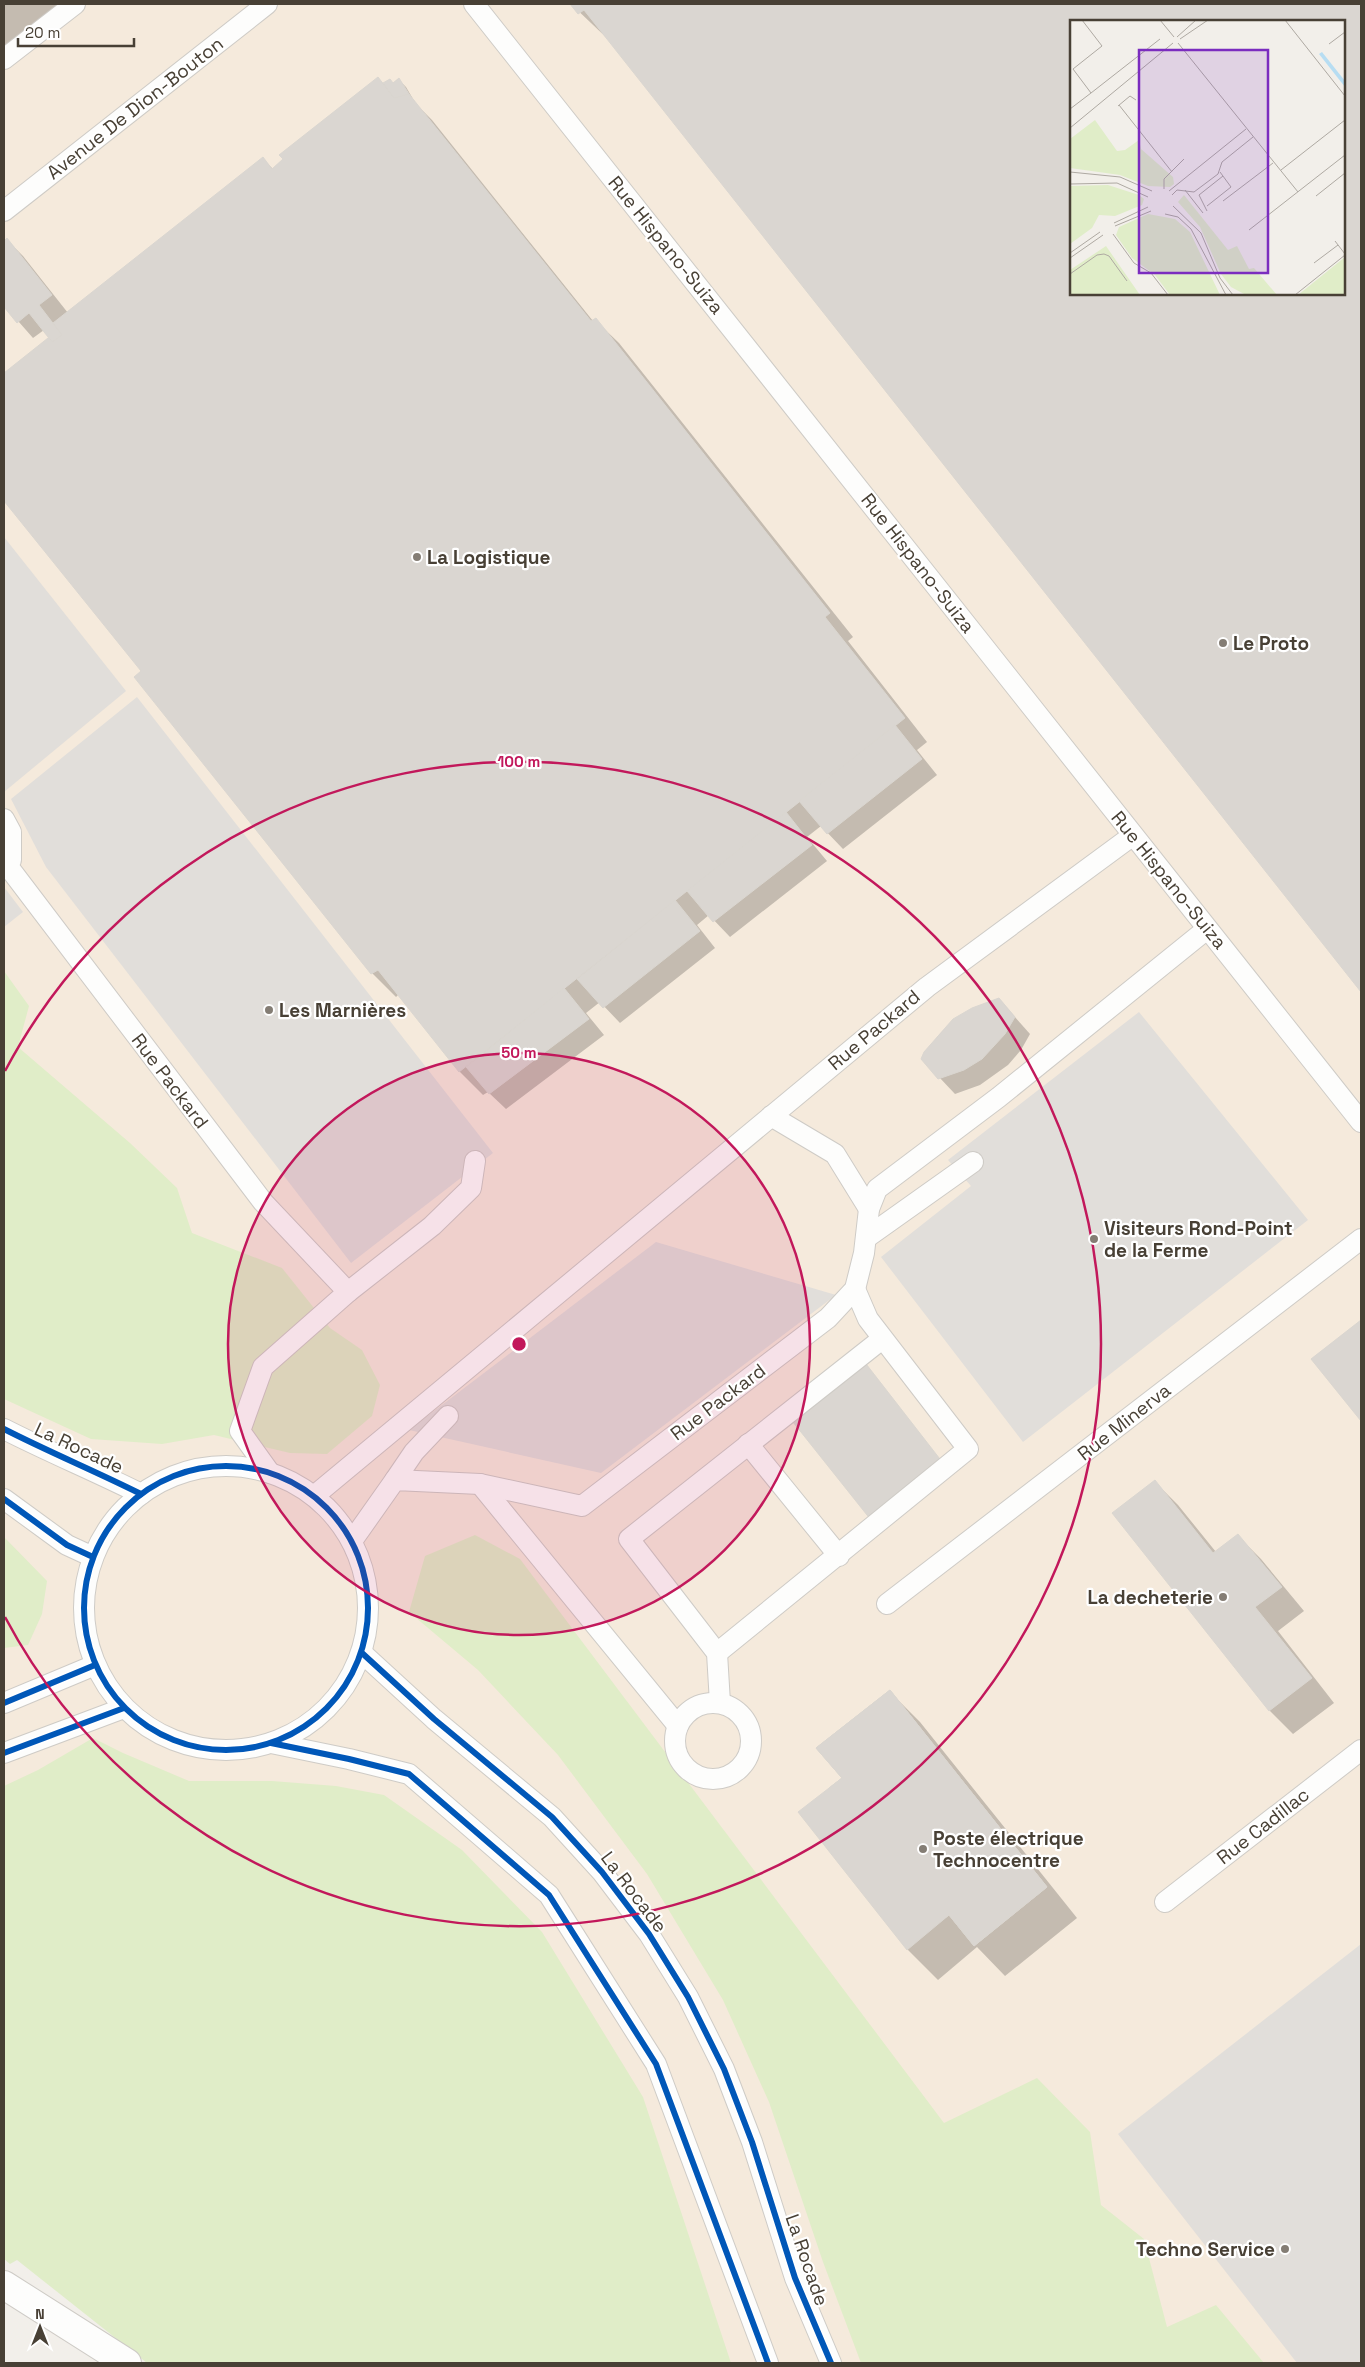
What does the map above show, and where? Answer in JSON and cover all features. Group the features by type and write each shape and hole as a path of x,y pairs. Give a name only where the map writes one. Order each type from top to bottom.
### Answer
{"street":[{"path":"4,2285 127,2363"}],"lane":[{"path":"4,59 75,4"},
{"name":"Avenue De Dion-Bouton","path":"4,211 267,4"},
{"name":"Rue Hispano-Suiza","path":"474,4 1132,836 1361,1122"},
{"path":"4,820 11,832 12,860 5,864"},
{"name":"Rue Packard","path":"314,1496 927,987 1132,836"},
{"name":"Rue Packard","path":"5,864 262,1202 348,1292"},
{"path":"717,1653 968,1450 882,1339 868,1319 855,1289 866,1238 869,1210 877,1189 999,1097 1207,929"},
{"path":"771,1116 835,1154 869,1210"},
{"path":"270,1473 240,1431 263,1367 348,1292 432,1226 471,1188 475,1161"},
{"path":"866,1238 973,1162"},
{"name":"Rue Minerva","path":"887,1604 1361,1239"},
{"name":"Rue Packard","path":"395,1480 480,1484 582,1506 828,1318 855,1289"},
{"path":"720,1703 717,1653 629,1539 882,1339"},
{"path":"352,1541 414,1452 448,1416"},
{"name":"La Rocade","path":"4,1429 141,1494"},
{"path":"748,1444 839,1556"},
{"path":"215,1466 243,1466 270,1473 293,1482 314,1496 336,1516 352,1541 366,1577 369,1615 362,1652 342,1692 310,1723 271,1743 239,1750 208,1750 177,1742 148,1728 124,1708 107,1688 95,1665 85,1629 84,1592 93,1557 112,1522 141,1494 176,1475 215,1466"},
{"path":"480,1484 678,1726"},
{"path":"4,1499 67,1545 93,1557"},
{"name":"La Rocade","path":"362,1652 434,1719 552,1818 602,1872 649,1934 688,1997 724,2069 752,2142 795,2278 832,2363"},
{"path":"4,1703 95,1665"},
{"path":"720,1703 738,1712 747,1722 751,1734 749,1754 742,1766 731,1774 719,1779 705,1778 693,1773 683,1764 677,1753 675,1739 678,1726 689,1711 701,1704 720,1703"},
{"path":"4,1753 124,1708"},
{"path":"271,1743 409,1774 550,1895 656,2064 768,2363"},
{"name":"Rue Cadillac","path":"1165,1902 1361,1750"}],"shaded area":[{"path":"4,4 1361,4 1361,2363 199,2363 4,2228"},
{"path":"4,537 126,691 4,792"},
{"name":"Les Marnières","path":"137,697 493,1153 351,1263 46,867 11,799"},
{"path":"4,887 23,912 4,927"},
{"name":"Visiteurs Rond-Point de la Ferme","path":"1139,1012 1308,1220 1023,1442 881,1257 971,1186 948,1160"},
{"path":"656,1242 836,1295 601,1473 409,1430"},
{"name":"Techno Service","path":"1361,1944 1361,2363 1297,2363 1118,2134"}],"green space":[{"path":"4,971 29,1006 18,1047 130,1143 177,1188 192,1233 282,1268 330,1328 362,1350 380,1385 372,1416 327,1454 290,1453 214,1435 162,1444 91,1439 4,1399"},
{"path":"475,1535 520,1559 944,2123 1037,2078 1090,2132 1101,2205 1144,2239 1167,2327 1216,2305 1264,2363 861,2363 823,2262 769,2102 723,2000 647,1874 558,1755 478,1670 409,1612 425,1556"},
{"path":"4,1537 47,1581 42,1614 28,1645 4,1648"},
{"path":"93,1738 189,1781 272,1781 336,1786 384,1795 462,1850 542,1932 643,2097 731,2363 147,2363 17,2260 10,2264 4,2259 4,1786 38,1770"}],"building":[{"name":"Le Proto","path":"570,4 1361,4 1361,992 584,10 578,14"},
{"name":"La Logistique","path":"378,77 394,98 409,94 591,321 596,318 830,613 825,617 905,718 459,1072 378,970 371,974 134,677 141,671 4,501 4,373 48,338 52,342 62,335 53,323 263,157 272,169 283,159 279,155"},
{"path":"399,78 409,94 394,98 383,83 390,79 393,83"},
{"path":"7,238 52,295 39,305 62,335 52,342 29,313 17,323 4,307 4,241"},
{"path":"895,725 922,759 827,834 799,801"},
{"path":"786,812 812,845 713,922 687,891"},
{"path":"675,900 700,931 603,1008 577,979"},
{"path":"564,988 589,1019 489,1094 466,1067"},
{"path":"999,998 1015,1017 1005,1034 982,1059 964,1070 938,1079 921,1059 924,1052 953,1019 972,1008"},
{"path":"1361,1320 1361,1421 1311,1359"},
{"path":"863,1360 943,1463 871,1520 789,1417"},
{"name":"La decheterie","path":"1155,1480 1213,1553 1238,1534 1282,1587 1255,1607 1312,1678 1269,1711 1112,1513"},
{"name":"Poste électrique Technocentre","path":"890,1690 1047,1887 974,1946 949,1915 936,1924 829,1788 842,1778 816,1748"},
{"name":"Poste électrique Technocentre","path":"890,1690 1047,1887 974,1946 949,1915 907,1950 798,1812 842,1778 816,1748"}],"cycle path":[{"path":"4,1429 141,1494"},
{"path":"226,1466 267,1472 293,1483 316,1498 336,1518 351,1541 362,1567 368,1608 362,1649 351,1675 336,1698 316,1718 293,1733 267,1744 226,1750 185,1744 159,1733 136,1718 116,1698 101,1675 90,1649 84,1608 90,1567 101,1541 116,1518 136,1498 159,1483 185,1472 226,1466"},
{"path":"4,1499 67,1545 93,1557"},
{"path":"362,1653 434,1719 552,1817 602,1872 649,1934 688,1997 724,2069 752,2142 795,2278 831,2363"},
{"path":"4,1703 95,1665"},
{"path":"4,1753 124,1708"},
{"path":"271,1743 409,1774 549,1895 656,2064 768,2363"}],"place":[{"name":"La Logistique","path":"417,557"},
{"name":"Le Proto","path":"1223,643"},
{"name":"Les Marnières","path":"269,1010"},
{"name":"Visiteurs Rond-Point de la Ferme","path":"1094,1239"},
{"name":"La decheterie","path":"1223,1597"},
{"name":"Poste électrique Technocentre","path":"923,1849"},
{"name":"Techno Service","path":"1285,2249"}]}
